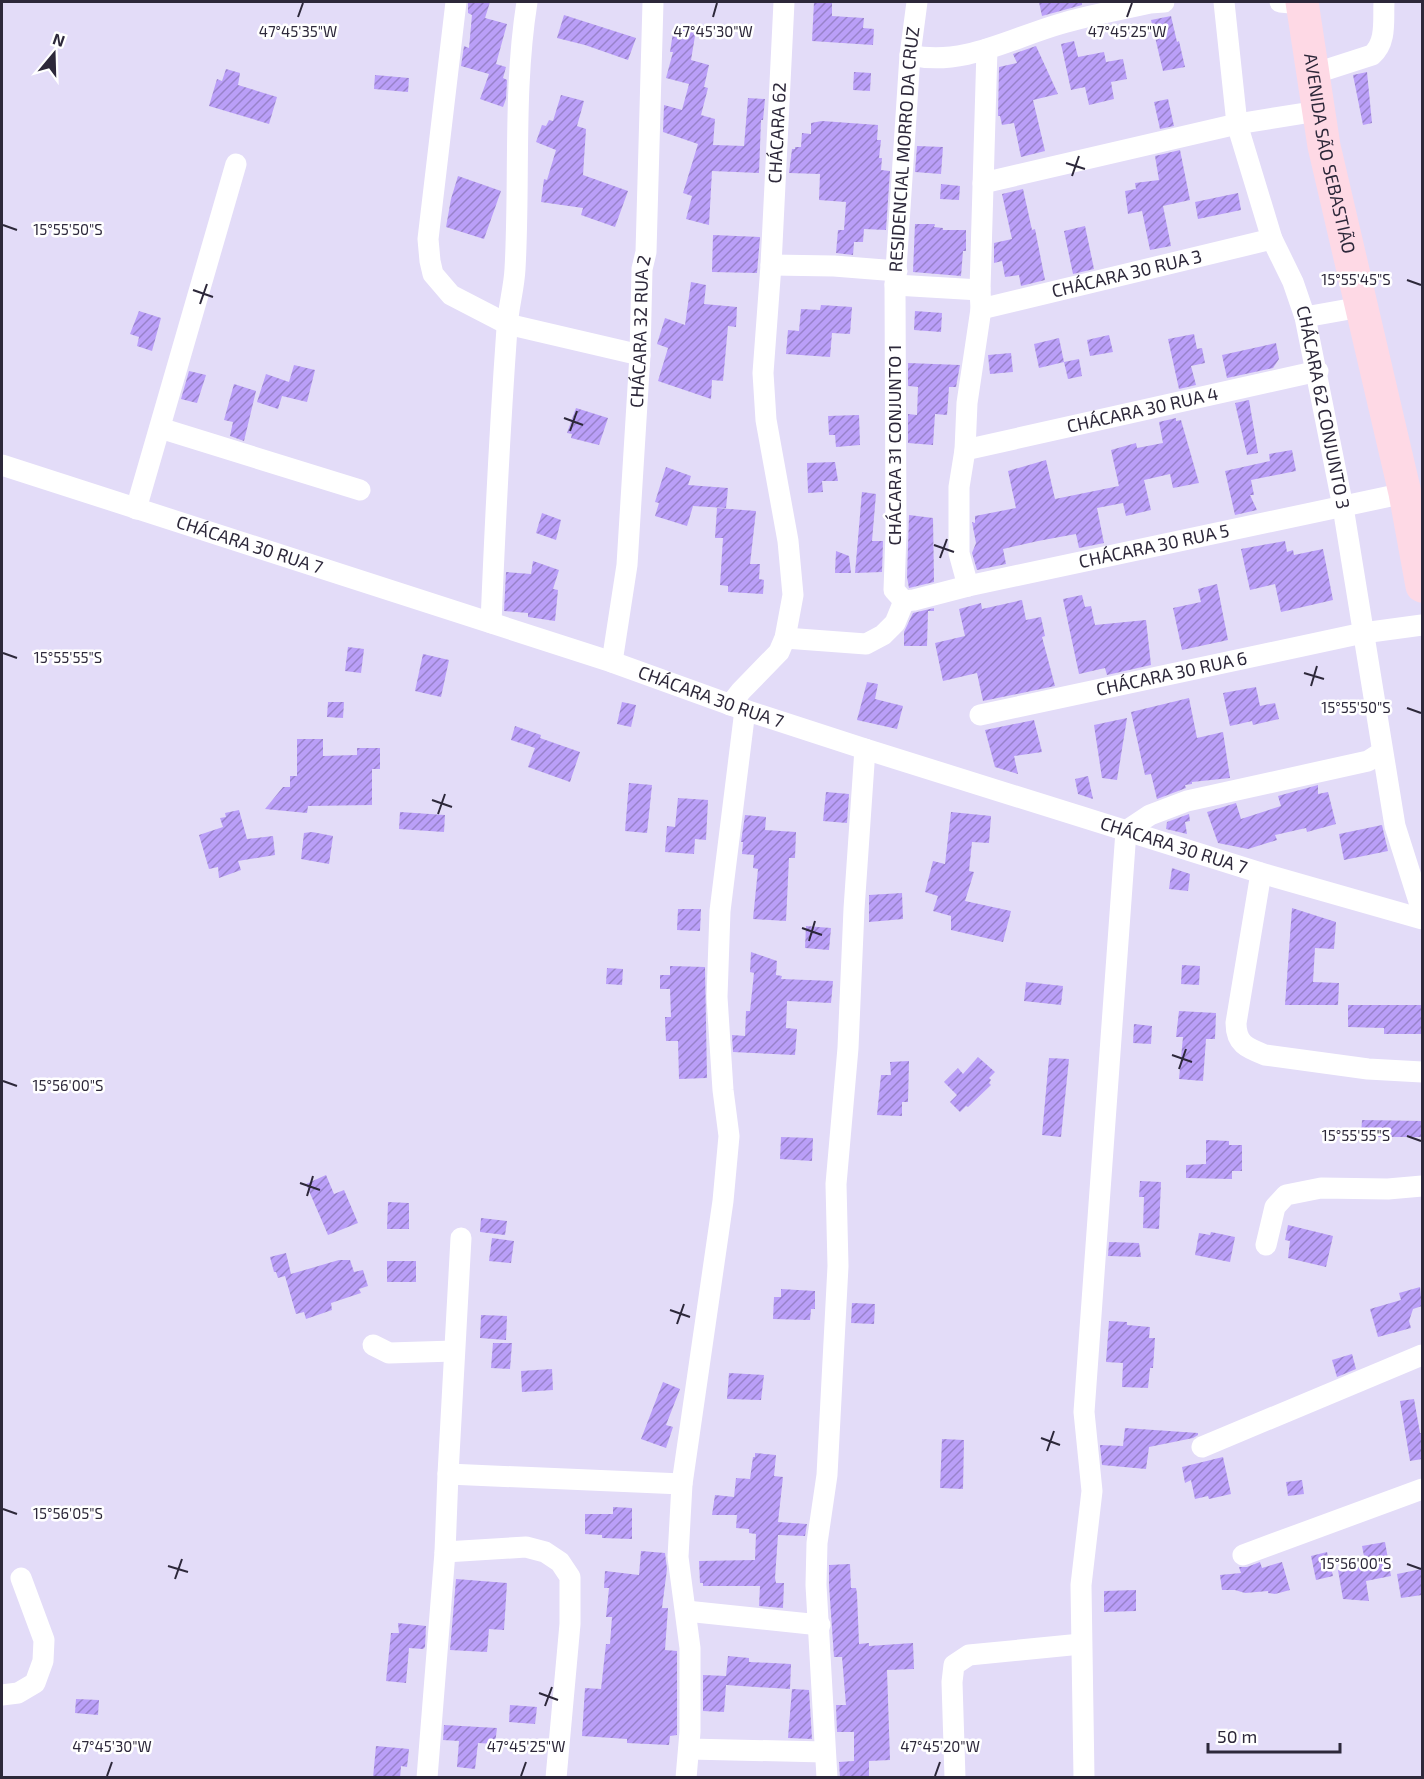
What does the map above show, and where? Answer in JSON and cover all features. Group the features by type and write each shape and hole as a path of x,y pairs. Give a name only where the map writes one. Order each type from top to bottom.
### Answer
{"main road":[{"name":"AVENIDA SÃO SEBASTIÃO","path":"1294,2 1312,75 1324,146 1418,543 1422,586"}],"street":[{"path":"456,2 428,239 433,274 451,295 507,324 640,355"},
{"path":"491,623 507,324 515,272 523,28 527,2"},
{"name":"CHÁCARA 32 RUA 2","path":"612,662 627,565 640,355 642,269 646,252 653,2"},
{"name":"CHÁCARA 62","path":"771,265 784,2"},
{"name":"RESIDENCIAL MORRO DA CRUZ","path":"916,2 910,55 896,278 980,299"},
{"path":"910,55 938,59 958,57 1062,23 1164,2"},
{"name":"CHÁCARA 62 CONJUNTO 3","path":"1224,2 1238,124 1272,239 1293,282 1305,317 1318,371 1343,507 1382,752"},
{"path":"1312,75 1372,55 1378,49 1382,40 1383,2"},
{"path":"968,586 959,553 959,487 965,450 967,403 980,299 987,49"},
{"path":"983,183 1238,124 1318,111"},
{"path":"136,509 236,164"},
{"name":"CHÁCARA 30 RUA 3","path":"980,299 1272,239"},
{"path":"686,1778 689,1749 690,1648 678,1557 682,1484 723,1201 729,1136 723,1090 717,997 720,911 738,708 741,691 779,652 785,638 793,595 788,541 766,420 763,373 771,265 834,266 896,278"},
{"name":"CHÁCARA 31 CONJUNTO 1","path":"896,278 894,590 904,601"},
{"path":"1305,317 1361,307"},
{"name":"CHÁCARA 30 RUA 4","path":"965,450 1318,371"},
{"path":"160,429 360,490"},
{"name":"CHÁCARA 30 RUA 7","path":"2,465 612,662 738,708 865,749 1261,873 1422,919"},
{"name":"CHÁCARA 30 RUA 5","path":"904,601 1405,493"},
{"path":"785,638 866,644 883,635 895,623 904,601"},
{"name":"CHÁCARA 30 RUA 6","path":"980,715 1363,633 1422,625"},
{"path":"827,1778 816,1586 817,1543 827,1475 838,1266 836,1184 848,1048 854,909 865,749"},
{"path":"1084,1778 1081,1585 1092,1491 1084,1412 1126,831 1150,815 1187,801 1368,761 1382,752 1395,826 1422,911"},
{"path":"1261,873 1236,1023 1236,1034 1241,1042 1250,1050 1265,1055 1368,1069 1422,1072"},
{"path":"1266,1245 1275,1207 1286,1195 1321,1188 1388,1189 1422,1186"},
{"path":"427,1778 446,1552 461,1238"},
{"path":"373,1345 389,1353 454,1351"},
{"path":"1202,1447 1422,1355"},
{"path":"448,1474 682,1484"},
{"path":"1243,1555 1422,1489"},
{"path":"446,1552 526,1547 545,1552 560,1562 570,1577 570,1624 556,1778"},
{"path":"2,1695 18,1694 35,1683 43,1661 44,1640 21,1578"},
{"path":"686,1611 820,1625"},
{"path":"955,1778 952,1682 954,1665 969,1655 1081,1644"},
{"path":"689,1749 825,1752"}],"building":[{"path":"468,2 490,2 485,18 507,24 496,64 506,67 503,78 507,80 506,99 503,107 480,99 489,74 461,66 464,46 469,48 472,15 468,13"},
{"path":"814,2 832,2 832,16 864,18 863,28 874,29 873,45 812,41"},
{"path":"1039,2 1082,2 1082,5 1042,16"},
{"path":"564,15 636,38 628,60 557,38"},
{"path":"1171,16 1185,67 1163,71 1151,20"},
{"path":"674,26 696,30 691,60 709,65 704,87 708,88 701,115 715,119 713,145 744,146 748,98 765,99 763,120 761,120 759,173 712,171 709,225 686,219 692,196 683,193 698,144 663,132 664,105 682,110 689,84 666,78 673,52 670,52"},
{"path":"1074,41 1078,57 1104,52 1106,62 1123,59 1127,79 1111,82 1114,99 1089,105 1085,87 1071,90 1061,44"},
{"path":"1036,46 1058,94 1033,100 1045,151 1021,157 1014,123 1002,125 1000,116 998,116 999,67 1017,63 1013,54"},
{"path":"226,69 240,73 238,85 277,97 269,124 209,106 217,79 222,81"},
{"path":"854,72 871,73 870,91 853,90"},
{"path":"1367,72 1372,123 1363,125 1353,75"},
{"path":"375,75 409,78 408,92 374,89"},
{"path":"561,95 584,101 577,126 586,129 583,175 628,191 615,227 581,215 583,208 541,202 544,179 547,180 556,150 536,142 542,125 546,126 549,120 553,121"},
{"path":"1168,99 1174,126 1160,129 1154,102"},
{"path":"822,121 878,125 877,140 881,140 879,158 882,158 881,170 890,171 886,230 864,229 863,242 854,242 853,255 836,253 838,230 844,230 846,202 819,200 820,174 789,173 792,149 801,147 802,133 811,134 811,123"},
{"path":"917,146 943,147 941,174 915,172"},
{"path":"1180,150 1190,200 1163,206 1171,246 1150,250 1142,211 1128,214 1125,191 1136,189 1135,183 1159,180 1155,156"},
{"path":"458,176 501,191 484,239 446,227"},
{"path":"941,184 960,186 959,200 940,199"},
{"path":"1023,189 1032,230 1035,229 1045,280 1021,286 1019,275 1005,277 1002,261 994,263 994,243 1012,239 1002,194"},
{"path":"1238,193 1241,210 1198,219 1195,202"},
{"path":"915,224 935,224 934,227 943,228 943,230 966,230 966,251 963,251 961,276 913,272"},
{"path":"1085,226 1094,269 1073,274 1064,231"},
{"path":"713,235 760,237 757,273 712,272"},
{"path":"691,282 706,285 704,304 737,307 736,327 728,326 723,381 712,380 711,399 658,381 668,348 657,344 665,318 685,325"},
{"path":"821,305 852,307 850,334 832,333 830,357 786,354 788,330 799,331 801,309 820,310"},
{"path":"139,311 161,318 152,351 137,346 139,337 130,334"},
{"path":"915,311 942,313 941,332 914,330"},
{"path":"1194,334 1197,349 1202,348 1205,363 1191,366 1196,385 1179,389 1168,339"},
{"path":"1109,335 1113,352 1090,356 1087,340"},
{"path":"1059,338 1064,362 1039,368 1034,344"},
{"path":"1276,343 1279,359 1273,368 1227,378 1222,355"},
{"path":"1011,353 1013,372 990,374 988,355"},
{"path":"1079,359 1082,376 1068,379 1064,362"},
{"path":"908,363 960,365 956,387 949,387 947,415 935,414 933,445 908,443 908,414 917,415 918,387 908,386"},
{"path":"294,365 315,370 307,402 282,396 278,409 257,402 266,374 289,382"},
{"path":"189,371 206,375 197,403 181,399"},
{"path":"234,384 256,391 244,441 230,436 233,422 224,420"},
{"path":"1249,400 1258,453 1247,455 1235,403"},
{"path":"576,408 608,418 599,445 571,438 572,434 567,433"},
{"path":"859,415 860,445 836,447 835,435 829,435 828,416"},
{"path":"1176,418 1176,421 1181,420 1199,483 1173,488 1170,474 1144,480 1151,510 1126,516 1123,503 1097,508 1104,543 1079,548 1076,534 1038,541 1003,549 1006,564 977,570 972,553 976,543 972,522 975,523 975,516 1016,508 1008,471 1046,460 1055,499 1119,486 1111,450 1136,443 1137,448 1163,443 1159,422"},
{"path":"1292,450 1296,471 1251,480 1254,495 1250,495 1257,510 1235,515 1225,471 1270,461 1269,454"},
{"path":"835,462 838,481 822,481 823,492 808,493 807,463"},
{"path":"666,467 691,476 688,485 728,488 726,508 693,506 687,526 655,516 659,503 655,502"},
{"path":"862,492 876,494 872,541 883,541 882,572 855,573"},
{"path":"717,508 756,511 750,564 760,564 759,579 764,580 763,594 728,592 728,586 720,585 723,538 715,538"},
{"path":"542,513 561,520 556,540 536,533"},
{"path":"909,515 933,518 934,582 909,588 907,577"},
{"path":"1285,541 1287,552 1293,550 1294,555 1323,549 1333,600 1281,612 1275,584 1250,590 1241,549"},
{"path":"836,551 849,556 851,573 835,573"},
{"path":"533,561 559,570 553,589 558,590 555,621 528,617 528,613 504,611 506,572 531,574"},
{"path":"1217,584 1228,640 1182,650 1173,608 1201,602 1198,589"},
{"path":"1082,595 1085,607 1091,606 1095,625 1146,620 1151,665 1107,675 1105,668 1079,674 1063,599"},
{"path":"1022,600 1026,620 1041,617 1045,636 1042,637 1055,686 983,701 977,673 943,681 935,643 965,636 959,609 981,603 982,609"},
{"path":"934,608 934,611 928,611 927,646 904,646 904,632 913,613"},
{"path":"348,647 364,649 361,673 345,671"},
{"path":"423,654 449,660 441,697 415,691"},
{"path":"867,682 878,684 875,699 903,706 897,729 857,720"},
{"path":"1256,687 1260,706 1275,703 1279,719 1253,725 1252,721 1230,726 1223,693"},
{"path":"1189,698 1197,738 1223,732 1230,778 1192,782 1192,784 1185,785 1186,788 1157,799 1151,774 1145,775 1131,712"},
{"path":"328,702 344,702 343,718 327,717"},
{"path":"622,702 636,705 631,727 617,724"},
{"path":"1127,718 1117,780 1102,778 1094,725"},
{"path":"1034,720 1042,752 1014,756 1018,774 995,767 985,730"},
{"path":"515,726 541,735 540,738 580,752 570,782 528,767 535,748 511,740"},
{"path":"297,739 323,739 323,756 357,755 357,748 380,748 380,769 372,769 372,805 308,806 307,813 265,809 283,787 290,787 290,776 297,776"},
{"path":"1088,776 1093,799 1078,794 1075,779"},
{"path":"629,783 652,785 647,833 625,831"},
{"path":"1318,785 1318,794 1328,792 1336,824 1307,832 1306,828 1275,835 1277,840 1248,849 1218,843 1207,812 1236,803 1241,819 1281,806 1278,796"},
{"path":"826,792 849,794 847,823 823,821"},
{"path":"678,798 708,800 706,840 695,839 694,854 665,852 667,826 675,827"},
{"path":"239,810 247,839 273,836 275,855 238,861 241,870 219,878 218,867 209,869 199,835 223,827 220,818 226,817 225,813"},
{"path":"400,812 445,815 444,832 399,829"},
{"path":"951,812 991,816 989,843 972,842 969,871 974,872 965,901 1011,911 1003,942 951,930 951,916 933,911 938,896 925,892 933,861 945,864"},
{"path":"1189,814 1190,821 1185,822 1187,834 1166,829 1167,822"},
{"path":"745,815 766,817 765,830 796,832 795,858 789,858 786,921 753,919 758,869 753,868 754,855 742,854 743,842 741,842"},
{"path":"1382,825 1388,851 1344,860 1339,834"},
{"path":"312,832 333,836 329,864 301,859 304,833"},
{"path":"1172,868 1190,874 1188,891 1169,889"},
{"path":"902,893 903,919 869,922 869,895"},
{"path":"1292,908 1336,922 1334,949 1315,948 1313,982 1339,983 1338,1005 1285,1005"},
{"path":"678,909 701,909 700,931 677,930"},
{"path":"806,926 831,928 829,950 805,948"},
{"path":"751,952 777,961 776,975 782,976 781,979 833,981 831,1003 787,1001 786,1028 797,1029 795,1055 733,1052 732,1035 745,1036 746,1011 750,1011 754,973 750,972"},
{"path":"1182,965 1200,966 1199,985 1181,984"},
{"path":"670,966 705,967 707,1078 679,1079 678,1041 666,1041 665,1017 671,1017 670,989 660,989 660,975 670,975"},
{"path":"607,968 623,969 622,985 606,984"},
{"path":"1026,982 1063,986 1061,1005 1024,1001"},
{"path":"1348,1005 1422,1005 1422,1034 1384,1034 1384,1028 1348,1027"},
{"path":"1179,1011 1216,1013 1215,1039 1206,1039 1203,1081 1179,1079 1183,1037 1176,1037"},
{"path":"1134,1024 1152,1026 1151,1044 1133,1043"},
{"path":"978,1057 995,1072 989,1078 991,1085 960,1112 950,1102 957,1095 944,1082 958,1068 963,1074"},
{"path":"1049,1058 1069,1059 1061,1137 1042,1135"},
{"path":"909,1061 908,1102 902,1102 902,1116 877,1115 881,1075 891,1075 890,1062"},
{"path":"1362,1120 1422,1121 1422,1137 1361,1137"},
{"path":"781,1137 813,1138 812,1161 780,1159"},
{"path":"1206,1140 1229,1141 1229,1145 1242,1145 1242,1171 1232,1171 1232,1179 1186,1178 1186,1165 1206,1164"},
{"path":"326,1175 334,1194 344,1190 358,1223 328,1235 306,1184"},
{"path":"1140,1181 1161,1182 1159,1229 1143,1228 1144,1197 1139,1197"},
{"path":"388,1202 409,1203 409,1229 387,1229"},
{"path":"481,1218 507,1221 505,1235 480,1232"},
{"path":"1288,1225 1333,1236 1326,1267 1288,1258 1290,1241 1285,1240"},
{"path":"1211,1232 1235,1237 1230,1262 1195,1255 1199,1233 1210,1235"},
{"path":"492,1238 514,1241 511,1263 489,1261"},
{"path":"1109,1242 1139,1243 1141,1257 1108,1256"},
{"path":"286,1253 291,1274 339,1260 350,1260 354,1272 363,1270 368,1286 359,1289 361,1293 331,1303 332,1310 306,1319 304,1312 296,1314 285,1276 278,1278 274,1272 270,1257"},
{"path":"387,1261 416,1261 416,1282 387,1282"},
{"path":"1420,1287 1422,1306 1413,1309 1409,1321 1411,1328 1378,1337 1370,1309 1401,1300 1399,1293"},
{"path":"781,1289 815,1291 815,1309 811,1309 810,1320 773,1319 774,1297 781,1297"},
{"path":"852,1303 875,1304 874,1324 851,1323"},
{"path":"481,1315 507,1316 506,1340 480,1338"},
{"path":"1109,1321 1150,1327 1149,1338 1155,1338 1153,1368 1150,1368 1148,1388 1122,1387 1123,1363 1106,1362"},
{"path":"493,1343 512,1343 510,1369 491,1368"},
{"path":"1352,1354 1356,1369 1337,1377 1332,1360"},
{"path":"552,1369 553,1390 522,1392 521,1371"},
{"path":"729,1373 764,1375 761,1400 727,1399"},
{"path":"663,1382 680,1389 666,1425 673,1427 666,1448 641,1439"},
{"path":"1414,1399 1420,1433 1422,1433 1422,1459 1410,1461 1400,1401"},
{"path":"1125,1428 1198,1433 1198,1435 1149,1447 1146,1469 1102,1465 1100,1445 1123,1446"},
{"path":"942,1439 964,1440 963,1489 940,1488"},
{"path":"755,1453 776,1455 774,1476 783,1477 778,1522 807,1524 805,1536 778,1535 775,1578 776,1583 784,1583 783,1608 759,1606 760,1586 703,1586 703,1583 700,1583 699,1561 755,1560 756,1534 749,1533 749,1529 736,1528 737,1515 712,1515 715,1495 734,1497 736,1478 750,1479"},
{"path":"1223,1457 1231,1494 1209,1499 1208,1496 1195,1499 1191,1480 1185,1483 1182,1467"},
{"path":"1302,1480 1304,1494 1288,1496 1286,1482"},
{"path":"613,1507 632,1508 632,1539 602,1538 602,1535 585,1534 585,1514 613,1514"},
{"path":"1385,1542 1391,1576 1366,1581 1369,1601 1343,1599 1338,1570 1366,1566 1362,1546"},
{"path":"641,1551 665,1553 667,1569 662,1608 668,1608 665,1650 677,1651 677,1735 670,1736 669,1745 627,1743 627,1739 582,1736 585,1688 601,1689 606,1644 610,1644 612,1617 606,1617 609,1588 604,1588 605,1571 639,1575"},
{"path":"1327,1552 1333,1576 1316,1580 1311,1556"},
{"path":"1260,1562 1262,1568 1282,1562 1290,1590 1275,1594 1268,1593 1268,1591 1245,1593 1222,1590 1220,1575 1241,1573 1239,1567 1247,1567"},
{"path":"850,1564 851,1588 856,1588 857,1594 859,1644 869,1643 869,1646 913,1643 914,1669 887,1670 890,1760 869,1761 869,1778 840,1778 839,1762 854,1761 854,1732 837,1732 836,1705 846,1705 842,1657 834,1657 829,1565"},
{"path":"1422,1569 1422,1595 1401,1598 1397,1574"},
{"path":"456,1579 507,1583 504,1630 489,1629 487,1652 450,1650"},
{"path":"1136,1590 1136,1611 1104,1612 1104,1591"},
{"path":"398,1623 426,1626 425,1647 423,1649 409,1648 406,1683 386,1681 391,1633 399,1633"},
{"path":"728,1656 749,1658 749,1662 791,1664 790,1689 726,1685 724,1712 703,1711 703,1675 726,1676"},
{"path":"792,1689 809,1690 812,1739 788,1738"},
{"path":"76,1699 99,1700 98,1715 75,1713"},
{"path":"510,1705 537,1707 535,1724 509,1722"},
{"path":"444,1725 497,1728 495,1744 478,1743 475,1769 457,1767 459,1741 443,1740"},
{"path":"376,1746 409,1749 407,1767 401,1766 400,1778 373,1778"}]}
